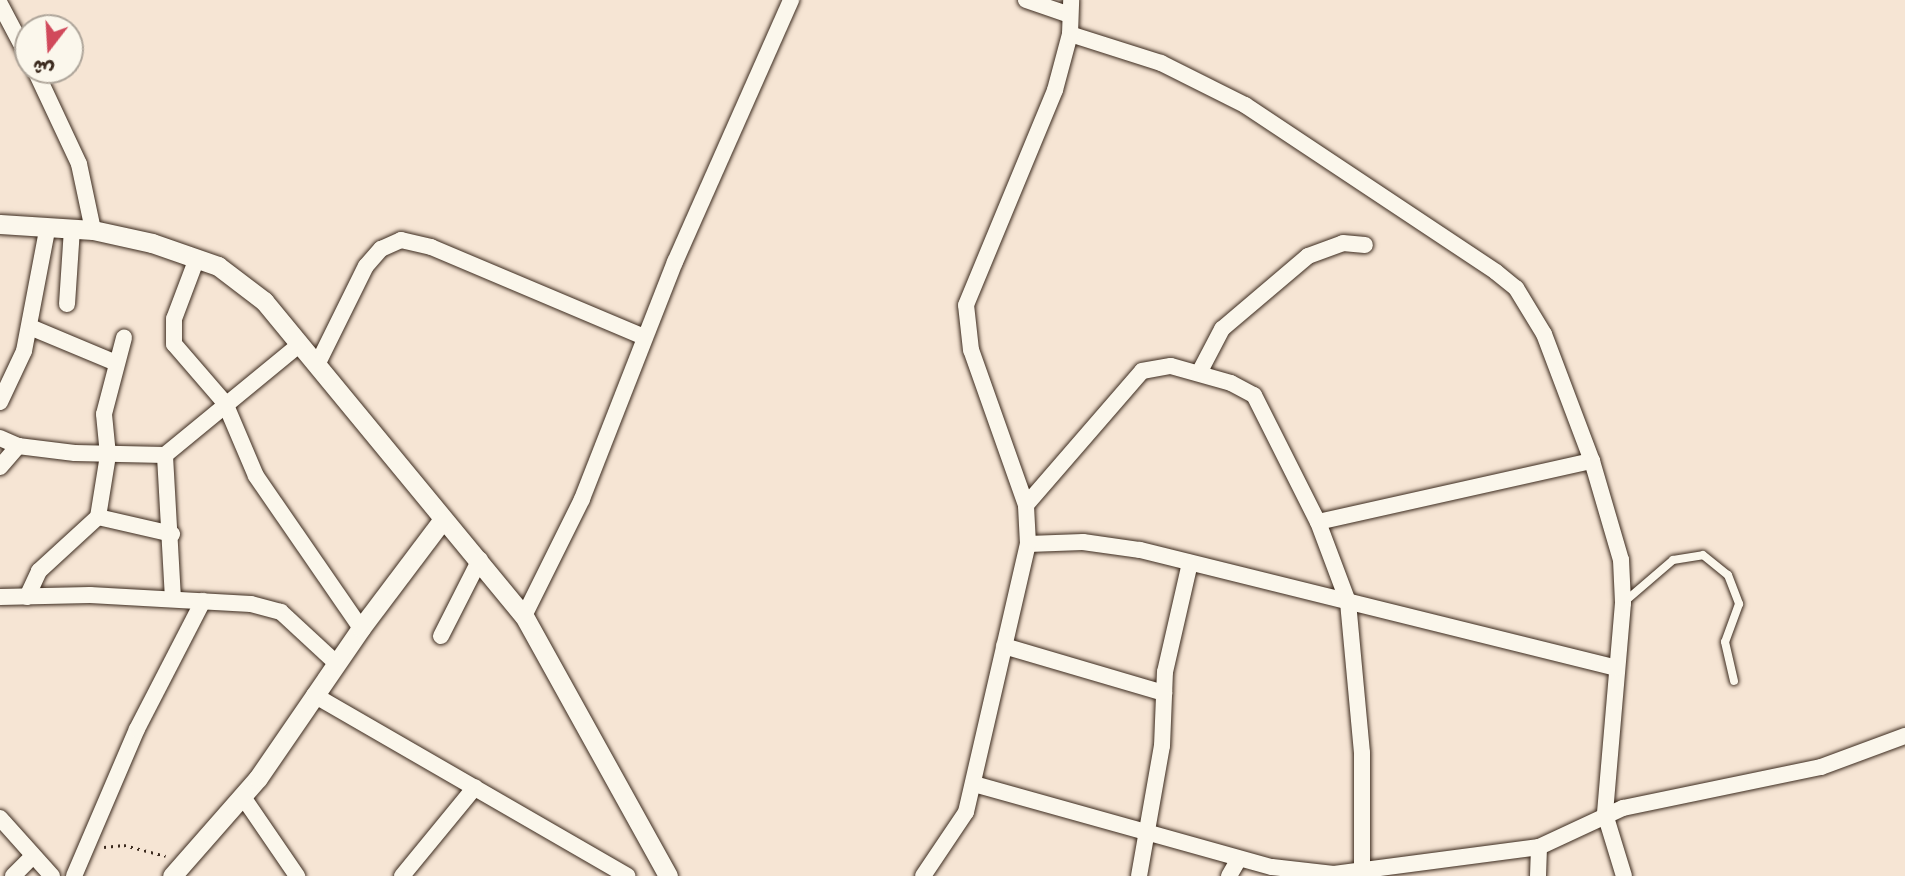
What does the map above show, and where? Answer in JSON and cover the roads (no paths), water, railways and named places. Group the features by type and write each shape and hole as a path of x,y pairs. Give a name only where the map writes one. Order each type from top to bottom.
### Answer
{"street":[{"path":"524,616 582,499 644,337 790,0"},
{"path":"923,876 961,821 974,784 1028,544 1026,505 971,350 966,305 1042,126 1070,34 1070,8 1026,0"},
{"path":"0,4 14,30"},
{"path":"1070,34 1161,63 1245,105 1516,288 1544,334 1592,461 1622,560 1623,603 1605,814 1623,876"},
{"path":"42,84 79,164 93,230"},
{"path":"0,224 47,230 93,230 197,258 236,276 264,301 443,519 480,559 524,616 668,876"},
{"path":"67,304 72,229"},
{"path":"0,402 17,368 30,327 47,230"},
{"path":"317,365 366,266 381,249 401,240 431,247 644,337"},
{"path":"1199,373 1222,330 1308,256 1343,243 1365,245"},
{"path":"197,258 171,335 225,403 256,476 361,628"},
{"path":"30,327 116,363"},
{"path":"27,597 39,571 97,517 108,455 104,419 124,338"},
{"path":"0,438 18,446 108,455 165,455 300,344"},
{"path":"1026,505 1142,371 1171,366 1199,373 1254,395 1318,522 1348,602 1362,752 1362,871"},
{"path":"0,467 18,446"},
{"path":"165,455 172,534 173,599"},
{"path":"1318,522 1592,461"},
{"path":"97,517 172,534"},
{"path":"179,869 243,797 361,628 443,519"},
{"path":"1028,544 1112,544 1616,668"},
{"path":"442,636 480,559"},
{"path":"1139,876 1161,746 1164,693 1190,563"},
{"path":"0,597 236,601 281,612 336,663"},
{"path":"74,876 137,729 203,601"},
{"path":"1004,646 1164,693"},
{"path":"314,695 628,876"},
{"path":"974,784 1145,835 1306,875 1362,871 1539,847 1605,814 1848,760 1905,736"},
{"path":"402,876 475,787"},
{"path":"243,797 297,876"},
{"path":"0,818 52,876"},
{"path":"1538,876 1539,847"},
{"path":"13,876 33,856"},
{"path":"1229,876 1239,859"}],"lane":[{"path":"1623,603 1674,560 1703,555 1728,575 1739,604 1725,642 1734,681"}]}
